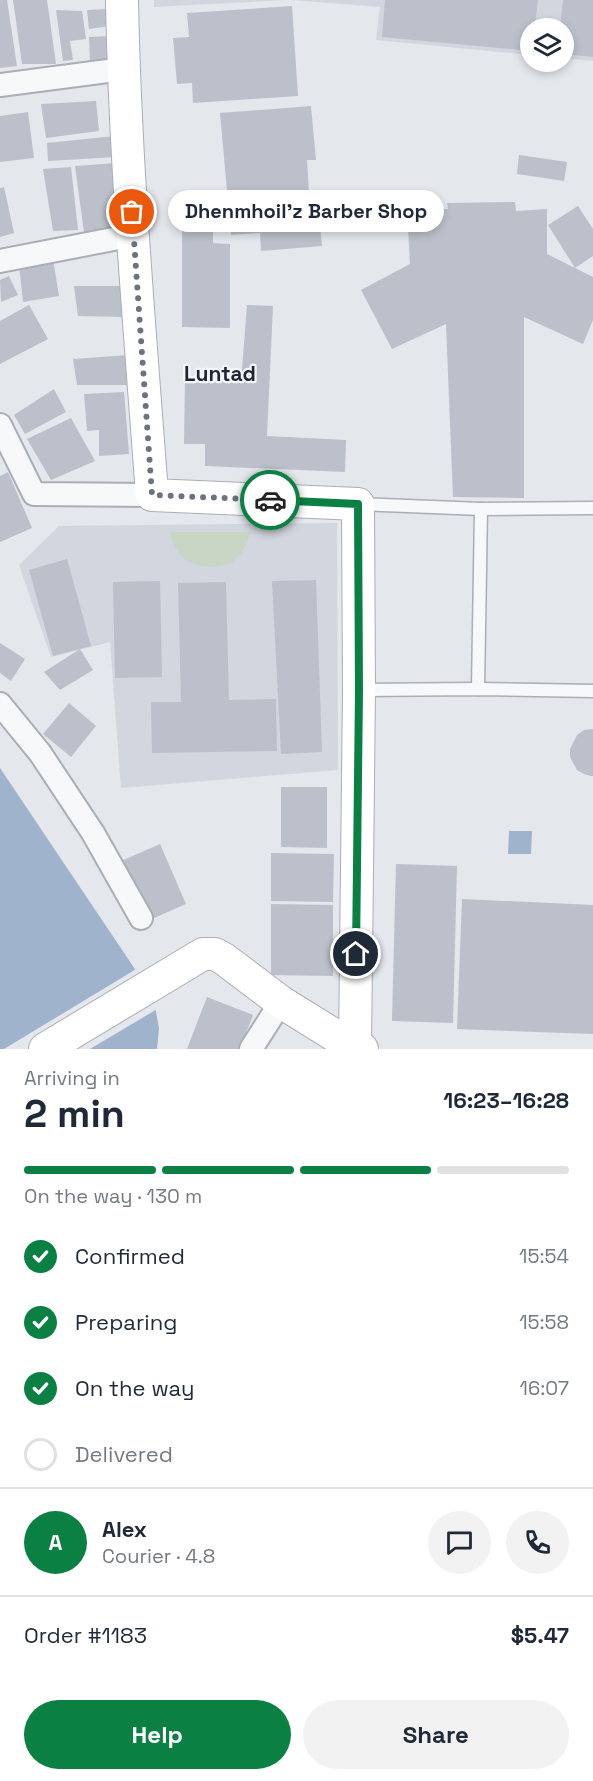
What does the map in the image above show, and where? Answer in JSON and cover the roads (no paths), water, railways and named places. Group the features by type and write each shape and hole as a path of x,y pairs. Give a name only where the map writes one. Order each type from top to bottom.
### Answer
{"street":[{"path":"122,0 123,69 152,495"},
{"path":"0,85 123,69"},
{"path":"0,261 134,235"},
{"path":"0,425 34,494 152,495 358,504 359,690 355,1049"},
{"path":"0,704 46,762 93,833 141,918"},
{"path":"45,1049 203,954 215,954 281,1002 355,1049 362,1049"},
{"path":"251,1049 281,1002"}],"lane":[{"path":"358,504 481,509 593,508"},
{"path":"478,689 481,509"},
{"path":"359,690 593,691"}],"water":[{"path":"0,768 153,996 159,1028 157,1049 0,1049"},
{"path":"509,831 532,831 531,854 508,854"}],"place":[{"name":"Dhenmhoil'z Barber Shop","path":"132,212"}],"district":[{"name":"Luntad","path":"220,374"}]}
